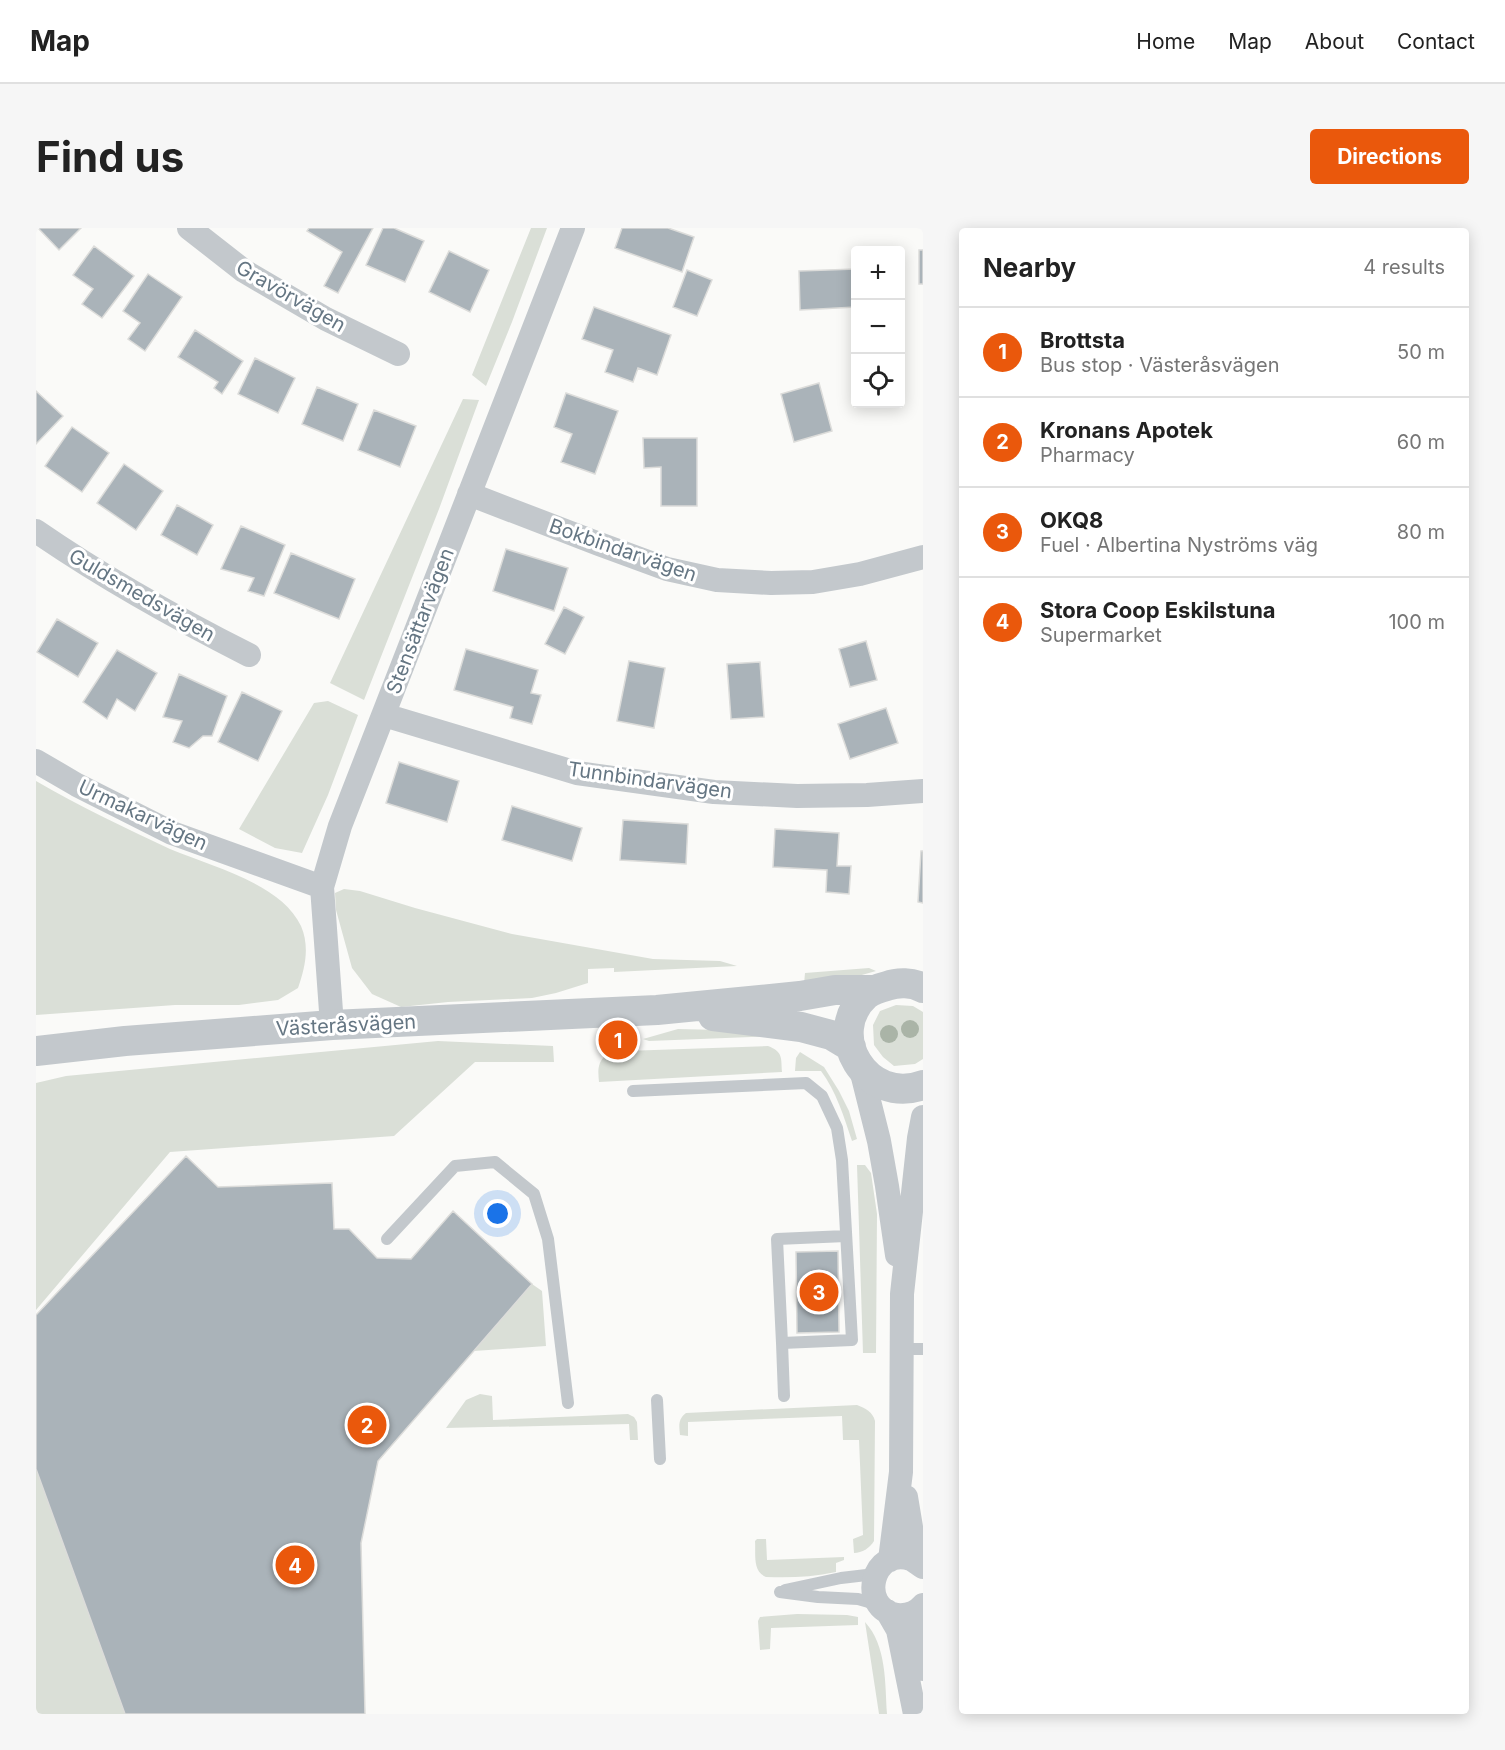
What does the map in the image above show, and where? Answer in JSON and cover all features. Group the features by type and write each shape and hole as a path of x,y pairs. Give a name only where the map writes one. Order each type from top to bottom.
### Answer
{"street":[{"name":"Gravörvägen","path":"189,228 244,271 326,319 398,354"},
{"name":"Stensättarvägen","path":"332,1025 322,887 340,826 573,228"},
{"name":"Bokbindarvägen","path":"470,494 667,569 717,580 771,583 813,582 860,574 923,557"},
{"name":"Guldsmedsvägen","path":"36,531 75,558 176,618 249,655"},
{"name":"Tunnbindarvägen","path":"384,715 577,772 714,792 797,796 923,791"},
{"name":"Urmakarvägen","path":"36,760 77,785 172,833 322,887"},
{"name":"Västeråsvägen","path":"36,1051 125,1041 332,1025 657,1010 800,996 835,990 873,990 894,983 918,985 923,988"},
{"path":"873,990 865,995 852,1016 849,1032 879,1141 888,1186 909,1357 901,1414 901,1472 883,1567 873,1584 874,1595 898,1630 915,1714"},
{"name":"Västeråsvägen","path":"657,1010 801,1027 831,1035 880,1083 905,1090 923,1085"},
{"path":"902,1294 923,1117"},
{"path":"901,1472 920,1565"},
{"path":"883,1567 899,1558 913,1559 920,1565"},
{"path":"883,1608 896,1615 906,1615 921,1608"},
{"path":"921,1608 918,1626 923,1669"}],"lane":[{"path":"633,1091 806,1083 822,1096 837,1128 842,1160 852,1340 782,1343"},
{"path":"387,1239 455,1166 495,1162 534,1194 548,1239 568,1402"},
{"path":"784,1396 777,1239 846,1236"},
{"path":"657,1400 660,1459"},
{"path":"883,1567 780,1592 858,1599 883,1608"}],"shaded area":[{"path":"531,228 547,228 486,386 472,375"},
{"path":"463,399 479,400 364,700 330,683"},
{"path":"328,701 358,715 328,795 302,853 275,848 239,829 314,703"},
{"path":"36,781 119,825 170,849 224,869 278,898 291,911 304,934 306,957 298,988 278,1000 239,1005 175,1005 36,1015"},
{"path":"344,889 360,891 512,934 653,959 720,961 737,966 614,972 614,968 588,969 588,983 532,998 401,1007 372,994 352,968 336,910 335,893"},
{"path":"869,968 876,971 844,980 804,984 805,973"},
{"path":"896,1005 913,1006 923,1012 923,1059 915,1064 894,1066 874,1045 873,1025 880,1011"},
{"path":"678,1029 720,1030 780,1036 649,1041 643,1039"},
{"path":"438,1041 553,1046 554,1062 475,1062 394,1136 170,1152 36,1310 36,1083 66,1076"},
{"path":"768,1046 776,1050 780,1056 782,1072 599,1082 598,1071 606,1055 606,1060 625,1059 625,1051"},
{"path":"800,1052 824,1067 849,1111 857,1139 852,1141 843,1114 821,1071 795,1071 796,1058"},
{"path":"857,1165 865,1165 871,1173 877,1214 876,1353 863,1353"},
{"path":"532,1284 542,1291 546,1346 474,1351"},
{"path":"480,1394 492,1396 493,1420 628,1414 637,1422 638,1440 630,1440 629,1424 446,1428 466,1400"},
{"path":"857,1405 871,1413 875,1421 874,1541 866,1550 857,1553 854,1553 853,1539 863,1535 859,1440 843,1440 842,1416 688,1422 688,1436 680,1435 680,1420 686,1413"},
{"path":"36,1469 125,1714 36,1714"},
{"path":"766,1539 767,1560 844,1557 844,1560 836,1563 836,1572 801,1577 766,1577 757,1566 755,1541"},
{"path":"797,1614 847,1615 858,1617 858,1625 771,1628 770,1649 760,1650 758,1621 760,1617"},
{"path":"865,1622 877,1642 884,1666 887,1714 879,1714"}],"building":[{"path":"38,228 81,228 59,250"},
{"path":"309,228 373,228 338,293 324,286 342,252 307,231"},
{"path":"383,228 394,228 424,241 405,282 366,265"},
{"path":"622,228 668,228 694,237 682,272 615,248"},
{"path":"94,246 134,276 102,318 82,304 93,289 73,275"},
{"path":"919,250 923,250 923,284 919,284"},
{"path":"449,251 489,270 470,312 429,292"},
{"path":"851,269 851,307 800,310 799,271"},
{"path":"687,270 712,280 697,316 673,307"},
{"path":"148,274 182,297 145,351 128,339 140,323 123,311"},
{"path":"594,307 671,335 657,375 638,368 633,382 605,372 613,350 582,339"},
{"path":"195,330 243,361 222,394 214,388 218,382 178,357"},
{"path":"255,358 295,378 278,413 238,394"},
{"path":"819,383 832,431 794,442 781,394"},
{"path":"317,387 358,404 343,441 302,424"},
{"path":"36,391 63,416 36,444"},
{"path":"566,393 618,411 595,474 561,462 572,434 554,427"},
{"path":"374,410 416,426 400,467 358,450"},
{"path":"72,427 109,453 82,492 45,466"},
{"path":"643,438 697,438 697,506 661,506 661,467 644,468"},
{"path":"124,464 163,491 136,530 97,503"},
{"path":"177,505 213,525 197,555 161,535"},
{"path":"241,526 285,545 264,596 248,591 254,578 221,569"},
{"path":"506,549 568,568 554,611 493,591"},
{"path":"291,553 355,579 339,619 274,593"},
{"path":"564,607 584,617 565,654 545,644"},
{"path":"57,619 98,643 78,677 37,652"},
{"path":"866,641 877,680 850,687 839,649"},
{"path":"466,649 538,670 531,693 541,695 532,724 510,718 513,707 454,690"},
{"path":"117,650 157,673 135,711 117,699 107,719 83,702"},
{"path":"629,661 665,668 654,728 617,721"},
{"path":"760,662 764,717 731,719 727,664"},
{"path":"179,674 227,696 212,736 203,736 189,748 173,742 182,721 163,717"},
{"path":"242,692 282,711 258,761 218,742"},
{"path":"886,708 898,743 850,759 838,724"},
{"path":"399,762 459,781 447,822 386,803"},
{"path":"512,806 582,828 572,861 502,840"},
{"path":"623,820 688,824 686,864 620,860"},
{"path":"775,829 839,833 837,866 851,866 849,894 826,892 827,870 773,867"},
{"path":"921,851 923,851 923,903 918,902"},
{"path":"186,1156 218,1187 332,1183 334,1229 349,1229 377,1258 411,1259 453,1211 532,1284 378,1461 361,1543 365,1714 125,1714 36,1469 36,1315"},
{"path":"838,1251 839,1332 797,1333 796,1252"}],"place":[{"name":"Brottsta","path":"618,1040"},
{"name":"OKQ8","path":"819,1292"},
{"name":"Kronans Apotek","path":"367,1425"},
{"name":"Stora Coop Eskilstuna","path":"295,1565"}]}
